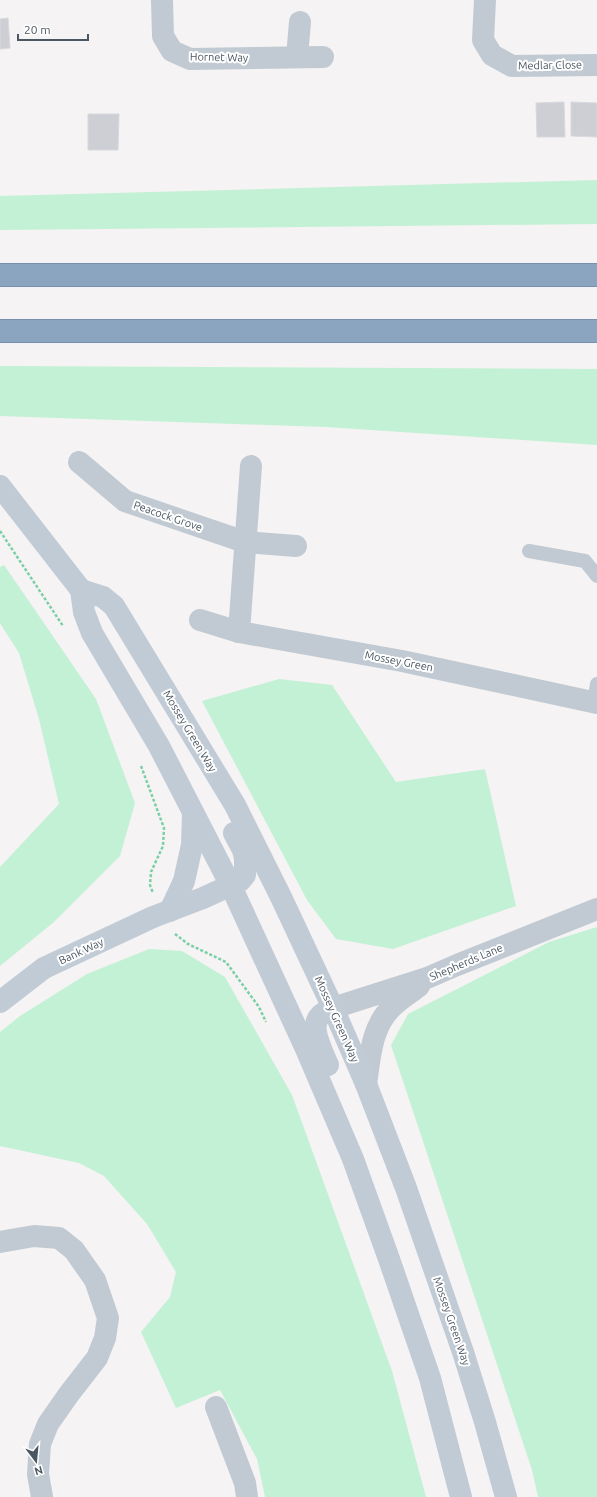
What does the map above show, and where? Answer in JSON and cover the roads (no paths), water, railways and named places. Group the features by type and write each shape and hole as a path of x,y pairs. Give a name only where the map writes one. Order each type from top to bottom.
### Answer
{"highway":[{"path":"0,275 597,275"},
{"path":"0,331 597,331"}],"main road":[{"path":"0,486 81,590 84,612 92,633 159,746 194,812 231,886 306,1049 353,1159 392,1266 430,1378 461,1497"},
{"name":"Mossey Green Way","path":"81,590 104,597 109,601 126,626 235,805 334,1008 366,1084 406,1188 463,1352 506,1497"},
{"path":"126,626 133,653 166,708 243,850 246,862 244,875 240,881 231,886"},
{"path":"166,912 184,881 186,874 192,845 194,812"},
{"name":"Bank Way","path":"0,1002 44,968 166,912 231,886"},
{"path":"334,1008 319,1016 316,1021 320,1046 376,1179 412,1281 422,1316 430,1378"}],"street":[{"name":"Hornet Way","path":"162,0 163,36 172,51 190,59 323,57"},
{"name":"Medlar Close","path":"484,0 484,40 492,55 512,66 597,65"},
{"path":"297,57 300,22"},
{"name":"Peacock Grove","path":"79,462 125,501 245,542 296,546"},
{"path":"239,632 251,466"},
{"name":"Mossey Green","path":"200,620 239,632 596,696"},
{"name":"Shepherds Lane","path":"334,1008 427,978 597,909"},
{"path":"366,1084 372,1051 380,1023 392,1007 427,978"},
{"path":"0,1242 34,1236 59,1238 74,1250 95,1280 108,1318 105,1338 97,1358 48,1424 40,1444 38,1474 42,1497"},
{"path":"216,1407 245,1483 247,1497"}],"lane":[{"path":"529,551 585,561 597,576"}]}
